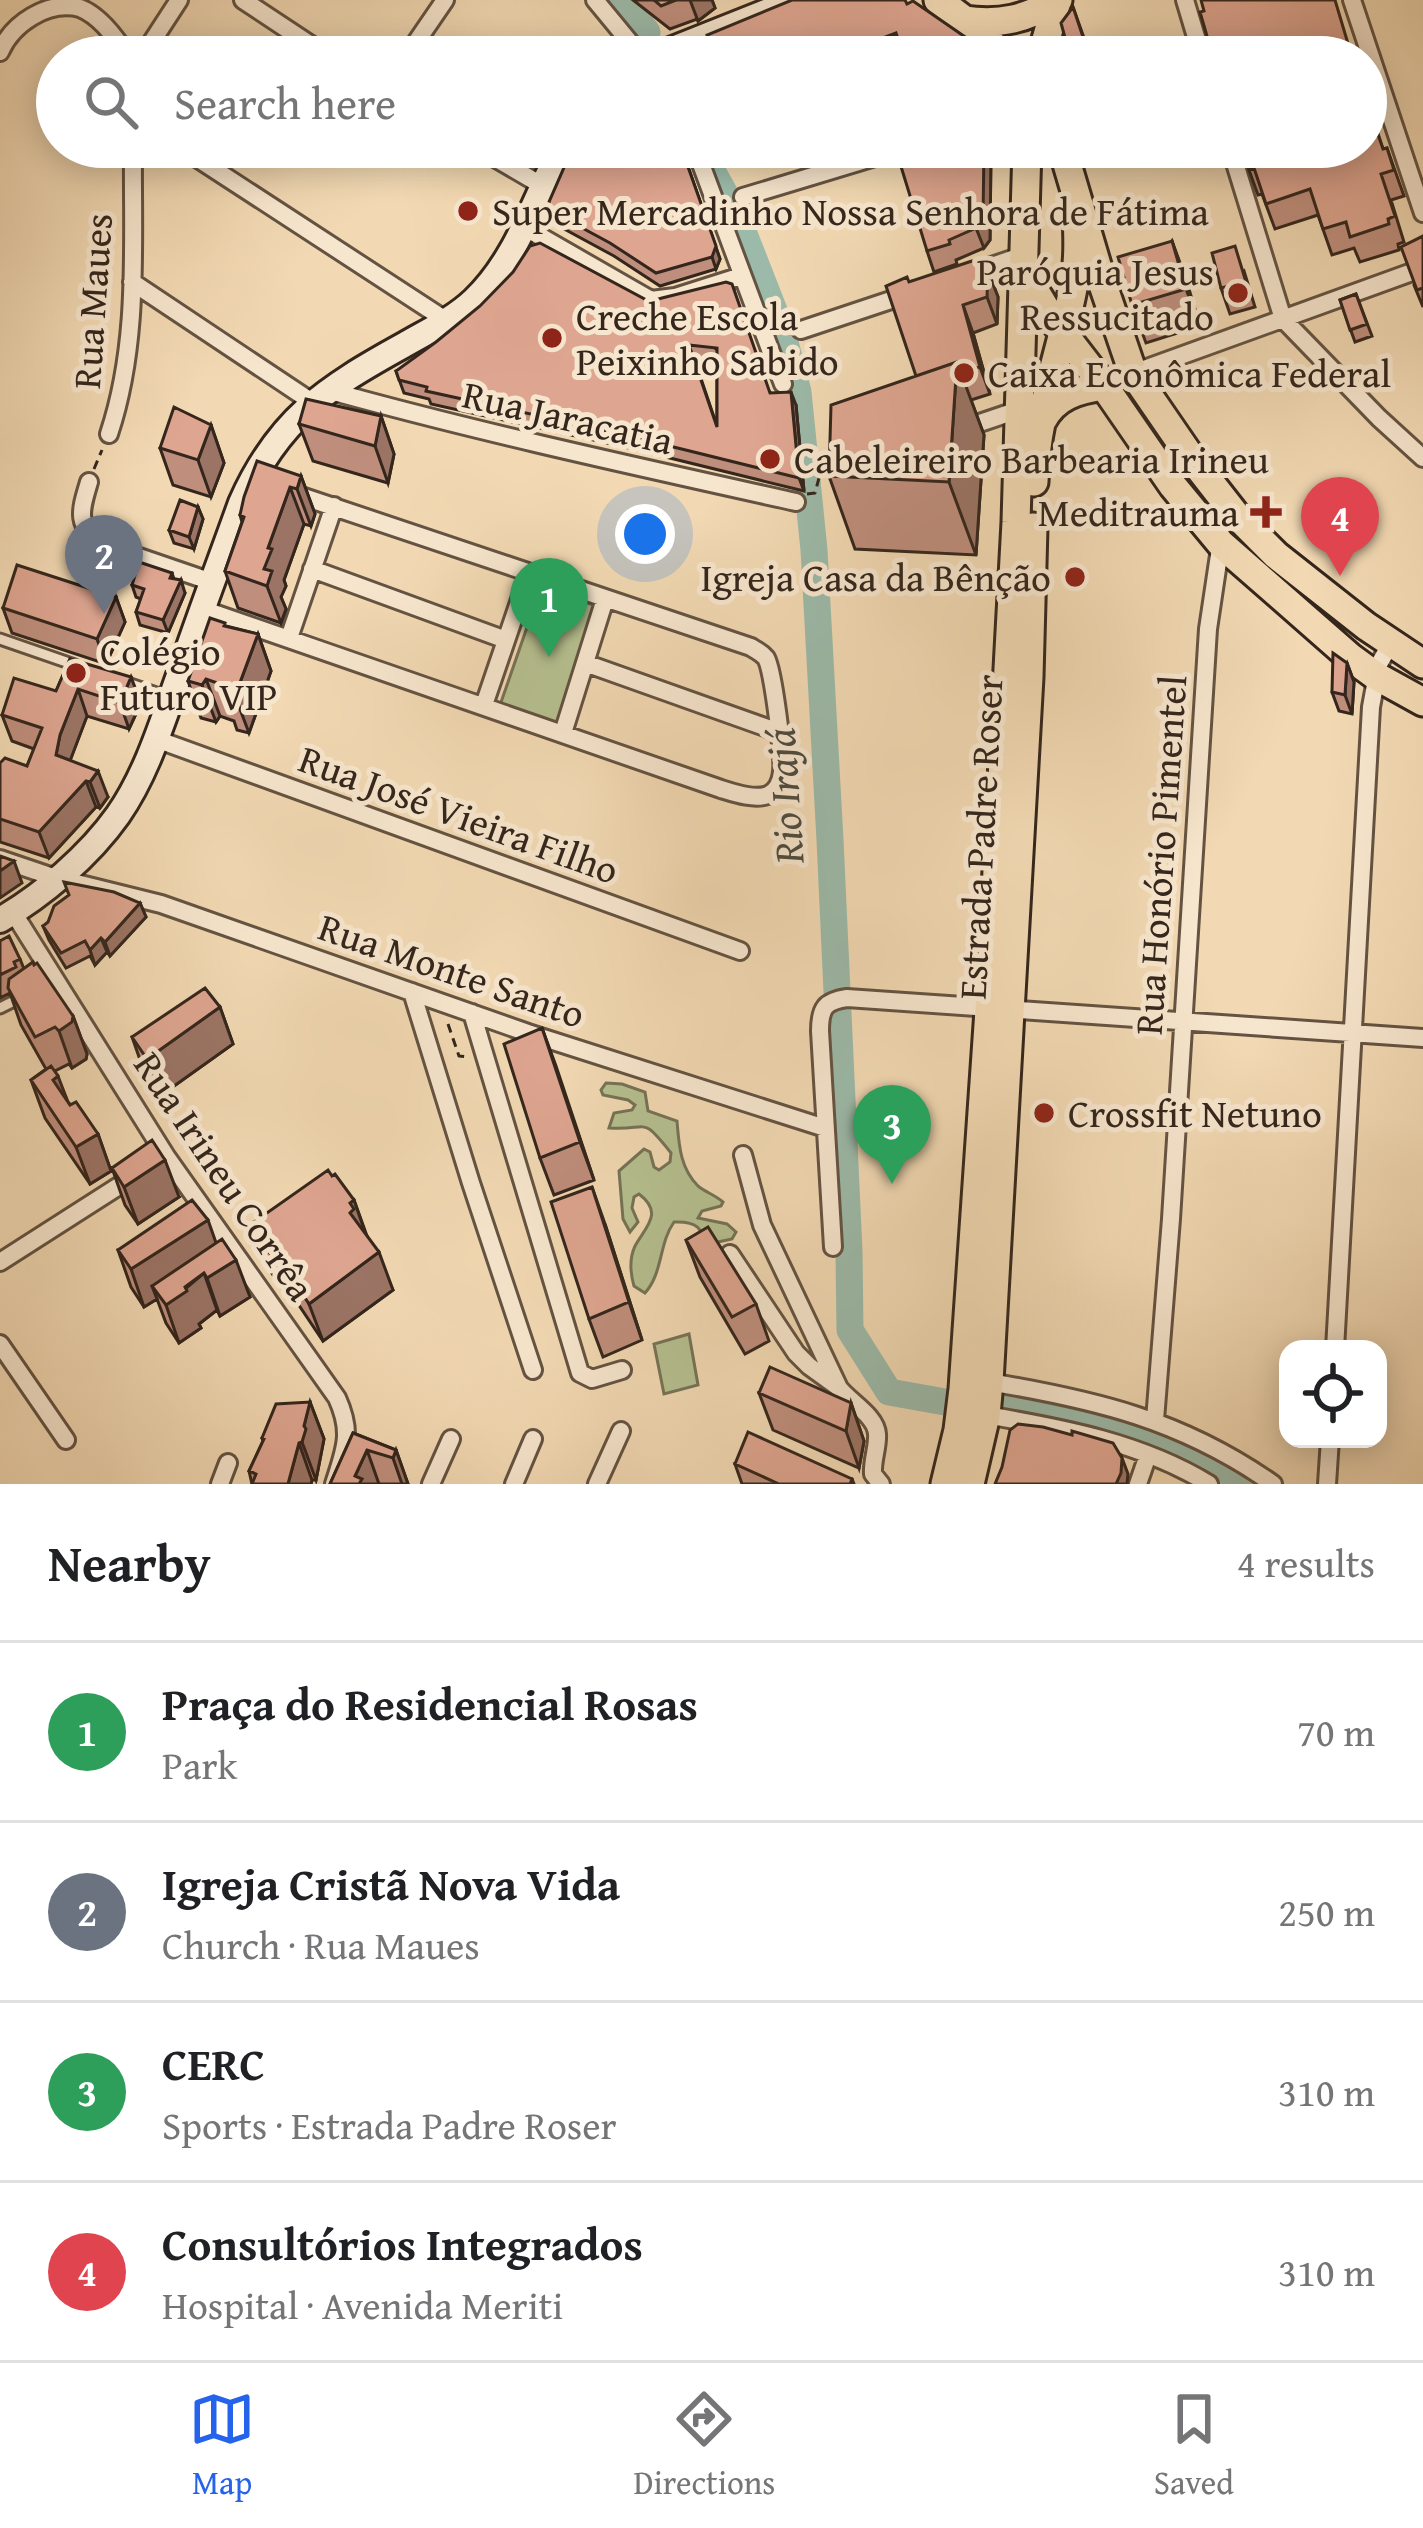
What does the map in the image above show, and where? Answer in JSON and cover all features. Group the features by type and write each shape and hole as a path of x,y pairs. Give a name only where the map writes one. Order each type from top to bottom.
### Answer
{"main road":[{"path":"938,0 985,36"},
{"path":"964,20 1007,22 1057,1"},
{"path":"1046,36 1057,1"},
{"name":"Estrada Padre Roser","path":"945,1484 963,1389 1029,676 1035,452 1029,417 1023,262 1026,168"},
{"path":"1068,168 1133,373 1192,459 1234,514 1276,555 1423,664"},
{"name":"Estrada Padre Roser","path":"1029,417 1062,331 1077,269 1076,197"},
{"path":"1023,262 1050,316 1221,544 1376,676 1423,702"},
{"path":"1029,417 1048,410 1060,398 1104,386"},
{"name":"Estrada Padre Roser","path":"970,1484 989,1382 999,1010"}],"street":[{"path":"156,36 179,0"},
{"path":"243,0 297,36"},
{"path":"420,36 445,0"},
{"path":"595,0 625,36"},
{"path":"706,36 796,0"},
{"path":"1184,0 1195,36"},
{"path":"1352,0 1365,36"},
{"path":"0,52 26,18 62,6 81,9 111,36"},
{"path":"1387,97 1418,182 1423,212"},
{"name":"Rua Maues","path":"109,434 127,370 131,334 133,168"},
{"path":"212,168 447,321"},
{"path":"512,168 543,186"},
{"path":"7,916 56,878 117,816 156,739 252,478 281,436 320,396 474,300 513,248 552,168"},
{"path":"701,168 783,385"},
{"path":"743,197 839,168"},
{"path":"1236,168 1283,320 1423,458"},
{"path":"524,227 651,299 741,276"},
{"path":"942,283 1023,262"},
{"path":"1104,386 1423,268"},
{"name":"Rua Jaracatia","path":"132,282 320,396 796,502"},
{"path":"801,330 922,290"},
{"path":"951,433 1029,417"},
{"path":"202,609 721,789 757,796 774,791 782,776 770,667 751,647 252,478"},
{"path":"89,482 82,503 88,535 104,545 212,582"},
{"path":"289,638 334,506"},
{"name":"Rua Honório Pimentel","path":"1155,1420 1208,629 1221,544 1234,514"},
{"path":"312,569 506,640"},
{"path":"484,705 529,573"},
{"path":"563,733 604,599"},
{"path":"1336,1340 1371,707 1376,676 1391,643"},
{"path":"585,663 779,732"},
{"name":"Rua José Vieira Filho","path":"156,739 740,951"},
{"name":"Rua Monte Santo","path":"0,859 160,904 472,1013 825,1128"},
{"name":"Rua Irineu Corrêa","path":"7,916 55,979 166,1156 337,1398 348,1426 334,1484"},
{"path":"412,992 532,1370"},
{"path":"833,1246 820,1044 821,1012 827,1002 841,999 1423,1038"},
{"path":"472,1013 580,1373 592,1379 622,1370"},
{"path":"743,1155 762,1226 839,1388"},
{"path":"0,1262 166,1156"},
{"path":"730,1254 796,1353 875,1423 872,1474 881,1484"},
{"path":"0,1344 65,1440"},
{"path":"989,1382 1155,1420 1238,1460 1273,1484"},
{"path":"986,1414 1093,1436 1209,1484"},
{"path":"597,1484 621,1430"},
{"path":"430,1484 451,1438"},
{"path":"514,1484 533,1439"},
{"path":"1327,1484 1329,1448"},
{"path":"1138,1484 1148,1455"},
{"path":"220,1484 228,1463"}],"lane":[{"path":"0,639 84,668"},
{"path":"105,675 171,698"},
{"path":"0,1008 55,979"}],"path":[{"name":"Rua Maues","path":"89,482 109,434"},
{"path":"815,493 819,478"}],"green space":[{"path":"541,587 599,607 557,728 499,708"},
{"path":"606,1083 645,1092 648,1111 677,1121 687,1172 698,1186 723,1202 702,1211 698,1218 727,1224 736,1232 732,1239 705,1250 698,1227 674,1222 645,1293 634,1286 631,1261 652,1214 639,1194 634,1197 632,1208 638,1222 630,1232 623,1219 619,1171 644,1149 659,1170 670,1162 671,1153 649,1129 609,1128 614,1113 632,1110 635,1105 603,1095"},
{"path":"689,1334 698,1385 664,1394 654,1344"}],"building":[{"path":"792,0 905,0 964,36 896,33 707,35"},
{"path":"1201,0 1335,0 1346,36 1207,36 1200,12 1204,11"},
{"path":"1073,7 1083,36 1065,36 1061,23"},
{"path":"1387,148 1394,170 1381,174 1395,216 1388,219 1389,224 1350,237 1346,222 1323,229 1310,189 1266,204 1254,168 1387,168"},
{"path":"564,168 688,168 716,246 712,257 656,273 551,211 549,202"},
{"path":"901,168 984,168 983,219 976,228 949,240 950,244 927,251"},
{"path":"1423,236 1423,288 1417,290 1401,247"},
{"path":"1172,241 1186,289 1132,305 1118,257"},
{"path":"540,243 654,304 662,298 732,284 770,393 791,392 799,478 426,391 427,387 399,380 396,371 480,306 530,246","holes":["689,345 717,348 717,427"]},
{"path":"1235,246 1246,282 1221,288 1212,253"},
{"path":"978,259 988,270 987,297 963,305 980,367 961,372 957,362 916,376 886,286"},
{"path":"1356,294 1367,324 1350,330 1340,300"},
{"path":"957,362 949,482 829,476 831,405"},
{"path":"306,399 381,416 375,446 299,424"},
{"path":"174,407 211,425 198,460 160,448"},
{"path":"257,461 301,476 297,489 290,487 268,548 272,549 264,569 272,571 267,586 225,571"},
{"path":"180,500 198,507 189,537 169,530"},
{"path":"139,562 181,580 163,620 136,612 144,589 132,585"},
{"path":"17,565 116,597 97,639 3,608"},
{"path":"210,618 258,634 235,696 224,693 226,686 206,679 202,685 188,681"},
{"path":"1333,653 1347,663 1345,695 1332,692"},
{"path":"70,659 131,677 120,703 78,689 56,755 98,771 39,832 0,819 0,763 5,758 27,766 42,728 2,715 14,678 56,691"},
{"path":"0,856 14,861 0,871"},
{"path":"64,882 114,892 140,903 105,942 101,938 90,950 85,941 61,953 43,926 54,906 69,895"},
{"path":"9,936 20,959 14,962 16,967 0,975 0,941"},
{"path":"33,962 73,1016 59,1031 55,1027 35,1037 8,988 9,979"},
{"path":"205,988 220,1007 147,1059 132,1037"},
{"path":"542,1028 580,1142 540,1158 504,1044"},
{"path":"51,1066 58,1076 53,1080 70,1105 76,1102 98,1134 76,1147 31,1080"},
{"path":"152,1140 165,1160 124,1187 112,1168"},
{"path":"328,1170 354,1200 350,1213 379,1252 309,1304 277,1254 272,1256 255,1232 259,1229 254,1222"},
{"path":"592,1187 629,1302 589,1319 551,1202"},
{"path":"192,1200 208,1220 131,1269 118,1250"},
{"path":"708,1227 756,1304 732,1317 686,1240"},
{"path":"222,1239 236,1260 207,1278 204,1273 166,1305 152,1286"},
{"path":"770,1367 851,1403 846,1431 759,1393"},
{"path":"310,1402 288,1484 252,1484 256,1474 249,1471 276,1404"},
{"path":"1018,1424 1072,1435 1072,1431 1113,1443 1122,1458 1116,1484 995,1484 1010,1430"},
{"path":"748,1432 852,1479 850,1484 779,1484 735,1464"},
{"path":"353,1433 396,1450 393,1458 367,1450 355,1476 362,1479 359,1484 330,1484"}],"waterway":[{"name":"Rio Irajá","path":"621,0 647,32"},
{"name":"Rio Irajá","path":"711,168 737,216 782,331 798,392 814,550 850,1330 889,1392 945,1402"},
{"name":"Rio Irajá","path":"1013,1404 1160,1443 1241,1484"}],"place":[{"name":"Super Mercadinho Nossa Senhora de Fátima","path":"468,211"},
{"name":"Paróquia Jesus Ressucitado","path":"1238,293"},
{"name":"Creche Escola Peixinho Sabido","path":"552,338"},
{"name":"Caixa Econômica Federal","path":"964,373"},
{"name":"Cabeleireiro Barbearia Irineu","path":"770,459"},
{"name":"Meditrauma","path":"1266,512"},
{"name":"Consultórios Integrados","path":"1340,576"},
{"name":"Igreja Casa da Bênção","path":"1075,577"},
{"name":"Igreja Cristã Nova Vida","path":"104,614"},
{"name":"Praça do Residencial Rosas","path":"549,657"},
{"name":"Colégio Futuro VIP","path":"76,673"},
{"name":"Crossfit Netuno","path":"1044,1113"},
{"name":"CERC","path":"892,1184"}]}
